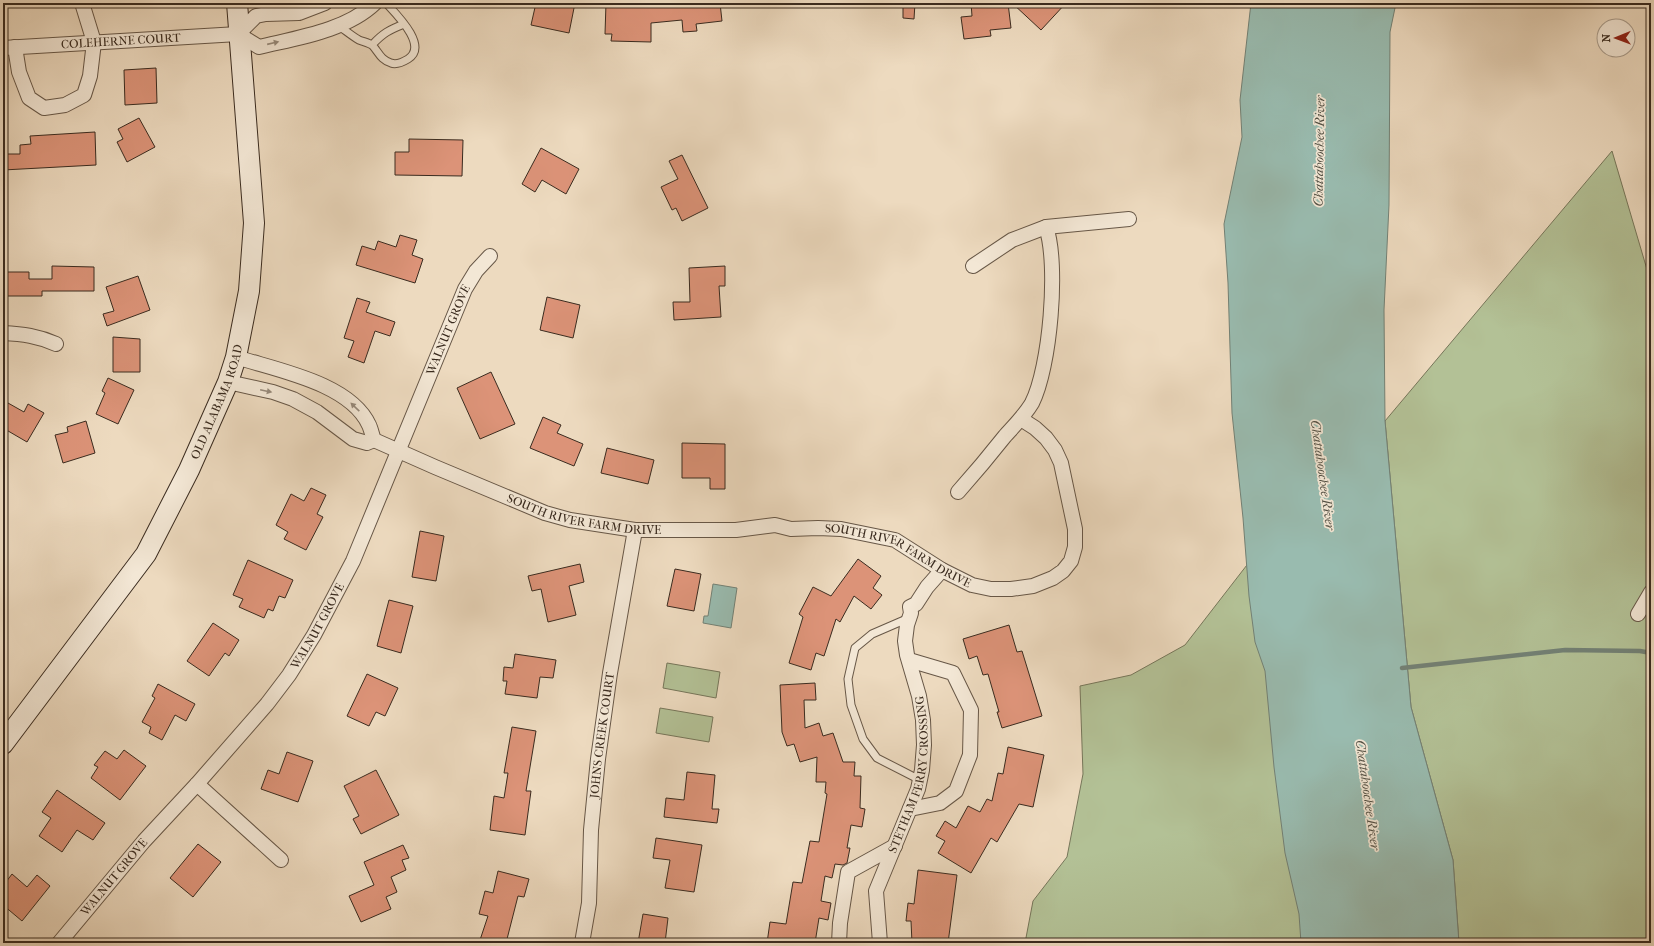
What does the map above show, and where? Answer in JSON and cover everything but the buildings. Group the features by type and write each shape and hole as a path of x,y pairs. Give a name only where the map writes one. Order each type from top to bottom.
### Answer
{"main road":[{"name":"OLD ALABAMA ROAD","path":"3,744 146,554 189,470 228,382 236,357 249,291 254,223 238,34 237,3"}],"street":[{"path":"9,47 29,98 44,108 65,105 84,95 90,76 94,42 82,3"},
{"path":"325,3 299,13 256,16 238,34 259,47 338,26 368,9 375,3"},
{"path":"299,13 306,35"},
{"name":"COLEHERNE COURT","path":"9,47 238,34"},
{"path":"973,266 1012,240 1046,227 1129,219"},
{"path":"958,492 1021,419 1031,405 1038,389 1048,336 1053,269 1049,237 1046,227"},
{"name":"WALNUT GROVE","path":"59,943 139,847 267,704 289,675 314,635 353,561 465,289 476,271 490,256"},
{"path":"3,333 26,334 56,344"},
{"path":"236,357 317,382 333,389 347,399 362,414 369,424 374,440"},
{"name":"SOUTH RIVER FARM DRIVE","path":"228,382 293,398 317,412 353,439 367,443 374,440 434,467 545,513 570,520 635,530 736,530 775,525 791,530 818,528 842,529 895,540 942,570 972,585 990,589 1011,589 1033,586 1053,578 1063,571 1071,561 1075,547 1075,529 1061,463 1055,450 1046,438 1036,428 1021,419"},
{"name":"JOHNS CREEK COURT","path":"582,943 589,903 591,830 598,758 610,673 635,530"},
{"name":"STETHAM FERRY CROSSING","path":"880,943 876,891 910,809 920,780 924,745 923,720 919,696 905,641 911,613 910,607 916,604 927,587 942,570"},
{"path":"1638,614 1651,592"},
{"path":"909,660 953,673 971,710 970,755 956,791 940,803 910,809"},
{"path":"197,784 281,860"},
{"path":"839,943 840,923 848,872 894,846"}],"lane":[{"path":"338,26 358,39 372,45 382,59 392,64 404,62 411,58 415,44 409,30 386,3"},
{"path":"372,45 380,35 404,24"},
{"path":"909,618 872,634 855,648 848,679 851,705 863,739 877,758 920,780"}],"green space":[{"path":"1612,151 1651,283 1651,943 1459,943 1453,860 1411,707 1385,421"},
{"path":"1281,521 1322,943 1025,943 1033,901 1067,857 1083,774 1080,686 1131,675 1185,645"},
{"path":"667,663 720,672 716,698 663,688"},
{"path":"660,708 713,717 709,742 656,733"}],"water":[{"name":"Chattahoochee River","path":"1251,3 1396,3 1390,32 1389,205 1384,310 1385,421 1411,707 1453,860 1459,943 1301,943 1299,914 1285,853 1274,767 1265,671 1255,642 1249,596 1243,518 1232,413 1228,283 1224,224 1242,137 1240,100"},
{"path":"713,584 737,588 731,628 703,623 704,616 708,616"}],"waterway":[{"path":"1402,668 1565,650 1640,651 1651,653"}]}
